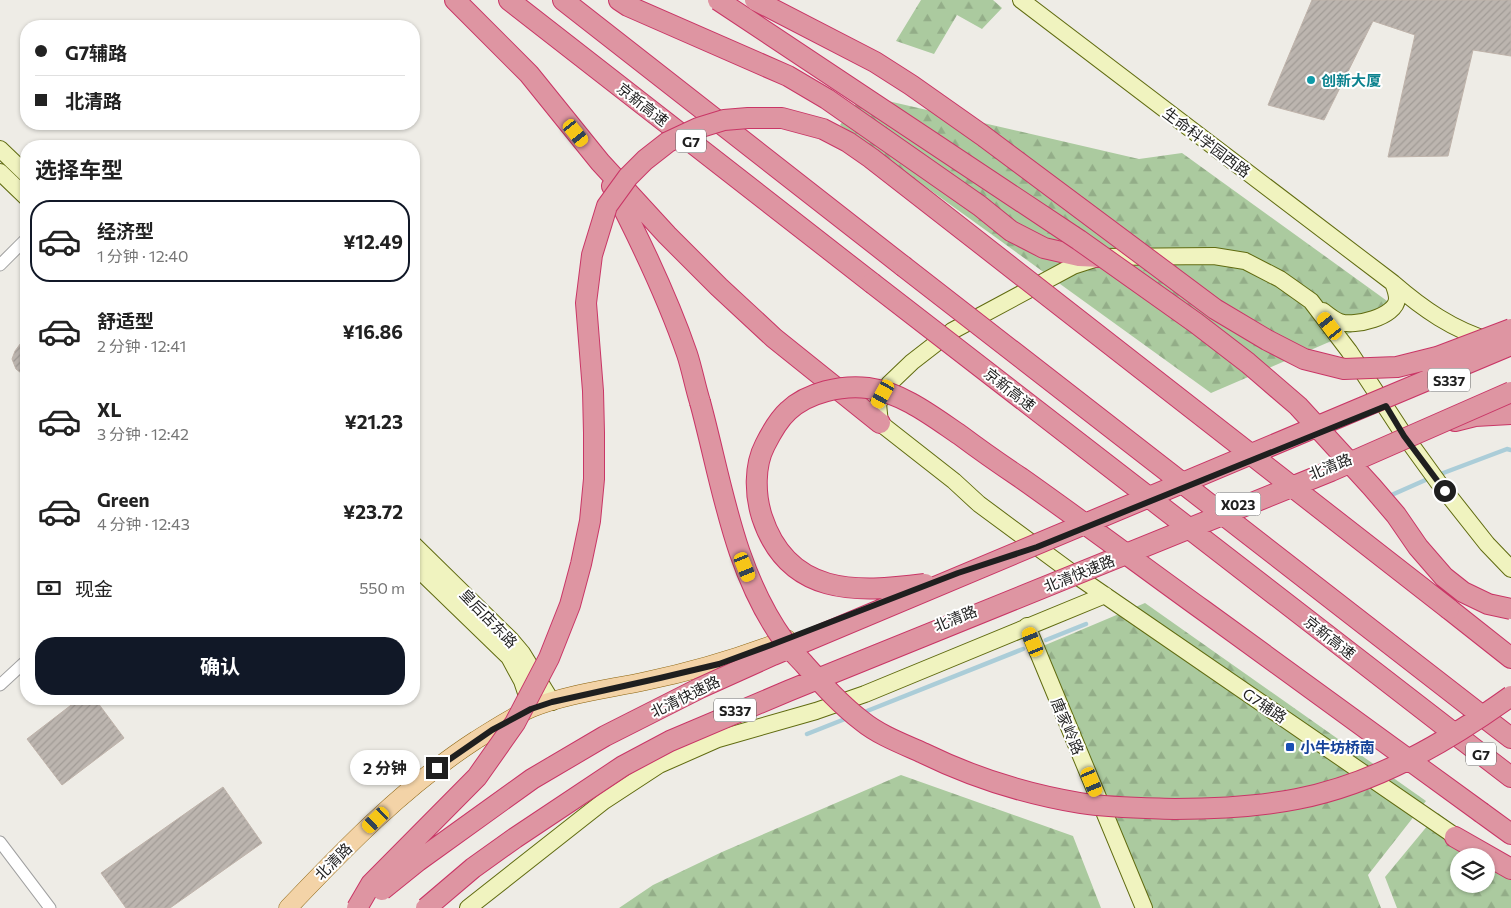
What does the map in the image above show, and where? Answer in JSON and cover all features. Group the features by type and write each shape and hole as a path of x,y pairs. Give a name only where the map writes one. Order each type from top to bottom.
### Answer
{"highway":[{"path":"455,0 530,74 600,162 667,235 719,287 774,338 880,423"},
{"name":"京新高速","path":"509,0 1511,777"},
{"name":"京新高速","path":"562,0 1511,738"},
{"path":"619,0 628,6 788,76 827,99 980,206 1011,230 1044,248 1079,256 1101,257"},
{"path":"718,0 1080,240 1211,334 1298,406 1396,515 1418,547 1444,577 1463,592 1488,604 1511,609"},
{"path":"755,0 875,62 911,84 1216,309 1267,340 1304,359 1344,369 1397,367 1437,357 1511,329"},
{"path":"357,908 371,884 477,777 515,723 549,658 570,605 590,521 594,478 593,391 586,303 592,255 607,206 628,177 645,160 668,142 698,128 724,120 782,118 824,129 872,158 1511,658"},
{"path":"600,162 636,232 667,302 687,354 728,518 750,580 784,642 828,691 863,722 899,742 944,763 991,781 1042,795 1081,803 1133,808 1204,809 1251,806 1298,799 1347,786 1439,744 1511,696"},
{"name":"北清快速路","path":"362,908 418,861 532,779 605,736 700,688 773,655 1511,346"},
{"path":"954,579 898,587 862,589 836,587 815,580 799,571 790,563 775,546 766,529 756,489 763,450 773,430 788,411 810,396 830,390 856,388 869,388 892,394 918,408 1055,502 1511,834"},
{"name":"北清快速路","path":"426,908 473,868 515,838 623,766 670,741 797,687 1331,471 1511,391"},
{"path":"1426,428 1475,416 1511,414"},
{"path":"1455,837 1511,869"}],"main road":[{"name":"北清路","path":"288,908 338,856 413,787 448,758 492,730 531,709 552,702 719,664 958,573 1037,547 1511,354"},
{"name":"北清路","path":"433,908 498,851 564,801 639,755 680,734 787,687 1511,391"}],"street":[{"name":"生命科学园西路","path":"1021,0 1393,283 1421,307 1447,324 1474,336 1511,346"},
{"path":"0,149 20,168"},
{"path":"0,172 20,191"},
{"path":"0,265 20,245"},
{"path":"880,423 878,404 889,384 912,362 952,330 1073,266 1101,257 1214,256 1246,261 1280,279 1340,322 1361,323 1388,312 1395,304 1397,298 1393,283"},
{"path":"1311,300 1349,351 1404,436 1487,544 1511,569"},
{"name":"G7辅路","path":"880,423 954,481 979,504 1071,572 1471,848"},
{"name":"皇后店东路","path":"420,551 512,640 552,702"},
{"name":"皇后店东路","path":"420,571 509,658 522,681 531,709"},
{"path":"468,908 604,802 659,765 718,739 816,711 865,694 1105,595"},
{"name":"唐家岭路","path":"1027,626 1144,908"},
{"path":"0,685 20,667"},
{"path":"0,842 50,908"},
{"path":"1495,864 1511,876"}],"green space":[{"path":"921,0 993,0 1002,8 982,29 957,15 934,54 896,41"},
{"path":"862,95 1139,159 1182,153 1401,311 1211,393 840,125"},
{"path":"1145,603 1426,801 1368,875 1381,908 1153,908 1043,646"},
{"path":"901,775 1073,836 1101,908 619,908 653,885 722,852"},
{"path":"1438,813 1482,848 1450,848 1450,893 1495,893 1495,858 1511,871 1511,908 1397,908 1385,877"}],"building":[{"name":"创新大厦","path":"1312,0 1511,0 1511,56 1473,50 1448,156 1388,157 1415,35 1373,21 1324,120 1268,105"},
{"path":"20,344 20,372 16,369 12,359"},
{"path":"71,705 99,705 124,738 62,785 27,739"},
{"path":"223,787 262,843 170,908 126,908 101,873"}],"waterway":[{"path":"1438,475 1507,449 1511,450"},
{"path":"1387,497 1430,478"},
{"path":"1046,640 1086,624"},
{"path":"862,713 1023,649"},
{"path":"807,734 850,717"}],"place":[{"name":"创新大厦","path":"1311,80"},
{"name":"小牛坊桥南","path":"1290,747"}],"route":[{"path":"437,768 448,758 492,730 531,709 552,702 719,664 958,573 1037,547 1386,406 1404,436 1445,491"}]}
